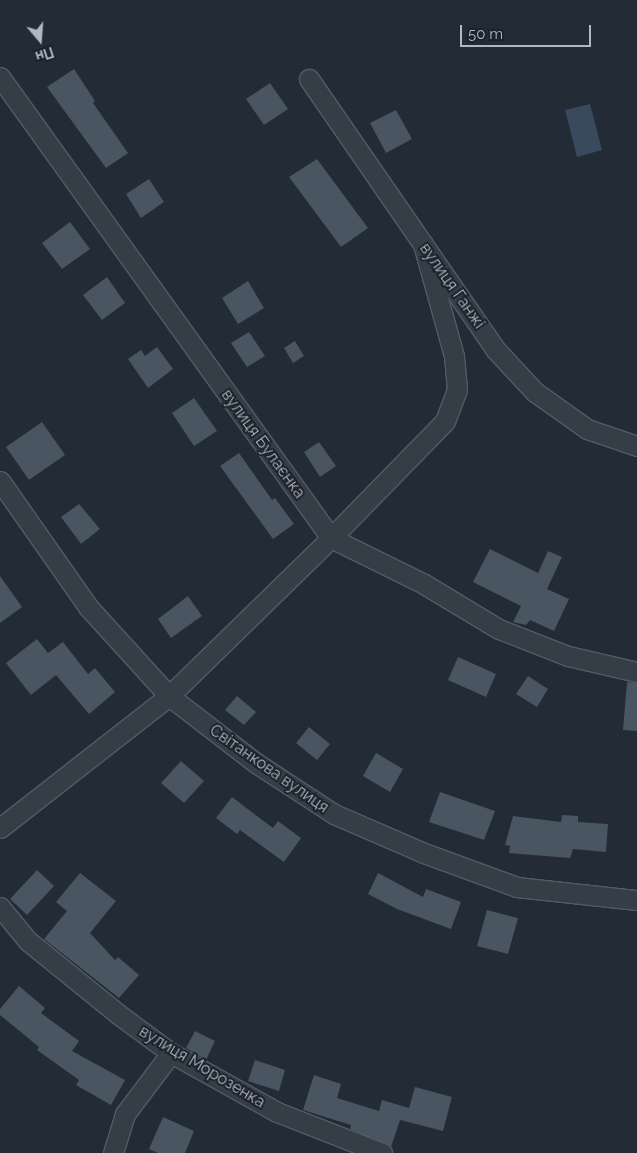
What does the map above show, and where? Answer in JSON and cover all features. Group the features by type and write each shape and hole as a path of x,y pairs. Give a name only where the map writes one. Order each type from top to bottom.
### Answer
{"street":[{"name":"вулиця Булаєнка","path":"0,77 331,538 424,584 499,629 568,656 637,672"},
{"name":"вулиця Ганжі","path":"309,79 495,349 535,392 587,429 637,446"},
{"path":"0,828 169,696 331,538 445,421 458,390 454,356 423,244"},
{"name":"Світанкова вулиця","path":"0,481 89,608 169,696 256,763 334,814 424,853 517,888 637,900"},
{"name":"вулиця Морозенка","path":"0,906 28,941 118,1014 171,1053 277,1112 382,1153"},
{"path":"113,1153 125,1114 171,1053"}],"water":[{"path":"590,104 602,150 577,157 565,110"}],"building":[{"path":"74,69 95,101 93,103 128,153 106,168 47,87"},
{"path":"270,83 288,109 264,125 246,99"},
{"path":"396,110 412,139 386,153 370,123"},
{"path":"317,159 368,228 341,247 289,177"},
{"path":"149,179 164,202 141,218 126,194"},
{"path":"70,222 90,249 62,269 42,243"},
{"path":"107,277 125,303 102,320 83,295"},
{"path":"248,281 264,308 238,324 222,298"},
{"path":"249,332 265,356 247,367 231,343"},
{"path":"295,341 304,356 293,363 284,348"},
{"path":"157,347 173,369 148,388 128,359 141,350 145,356"},
{"path":"194,398 217,431 194,446 172,413"},
{"path":"42,422 65,455 29,480 6,447"},
{"path":"319,442 336,466 320,477 304,452"},
{"path":"239,453 272,500 275,498 294,524 273,539 220,466"},
{"path":"79,504 100,529 81,544 61,517"},
{"path":"490,549 538,573 548,551 562,557 547,589 569,599 554,631 530,620 526,625 513,622 521,606 473,582"},
{"path":"0,576 22,607 0,623"},
{"path":"188,596 202,616 171,638 158,619"},
{"path":"37,639 48,653 63,642 88,674 95,668 115,692 89,714 56,675 31,695 6,663"},
{"path":"458,657 496,674 486,697 448,680"},
{"path":"528,676 548,689 537,707 516,694"},
{"path":"627,682 637,683 637,731 623,730"},
{"path":"237,696 256,712 244,725 225,710"},
{"path":"309,727 330,744 317,760 296,743"},
{"path":"376,753 403,769 390,792 363,776"},
{"path":"181,761 204,781 184,803 161,783"},
{"path":"440,792 495,811 484,840 429,822"},
{"path":"232,797 273,828 278,821 301,838 284,862 240,830 237,834 216,818"},
{"path":"562,815 578,816 578,822 608,824 606,852 573,849 570,858 509,853 510,846 505,845 513,816 561,822"},
{"path":"37,870 54,886 27,915 10,899"},
{"path":"80,873 116,901 90,933 115,960 118,957 139,975 119,998 44,939 67,911 56,902"},
{"path":"378,873 423,897 426,889 461,902 451,929 397,909 368,894"},
{"path":"487,910 518,918 508,954 477,946"},
{"path":"19,986 45,1008 41,1013 79,1041 72,1051 125,1080 111,1105 76,1085 79,1080 37,1050 39,1047 0,1015 0,1009"},
{"path":"195,1031 215,1041 206,1060 186,1048"},
{"path":"255,1060 285,1070 279,1091 248,1081"},
{"path":"314,1075 341,1084 337,1098 379,1111 382,1100 409,1108 415,1087 452,1097 443,1131 400,1120 391,1147 350,1129 351,1125 303,1110"},
{"path":"163,1117 194,1131 185,1153 158,1153 149,1149"}]}
